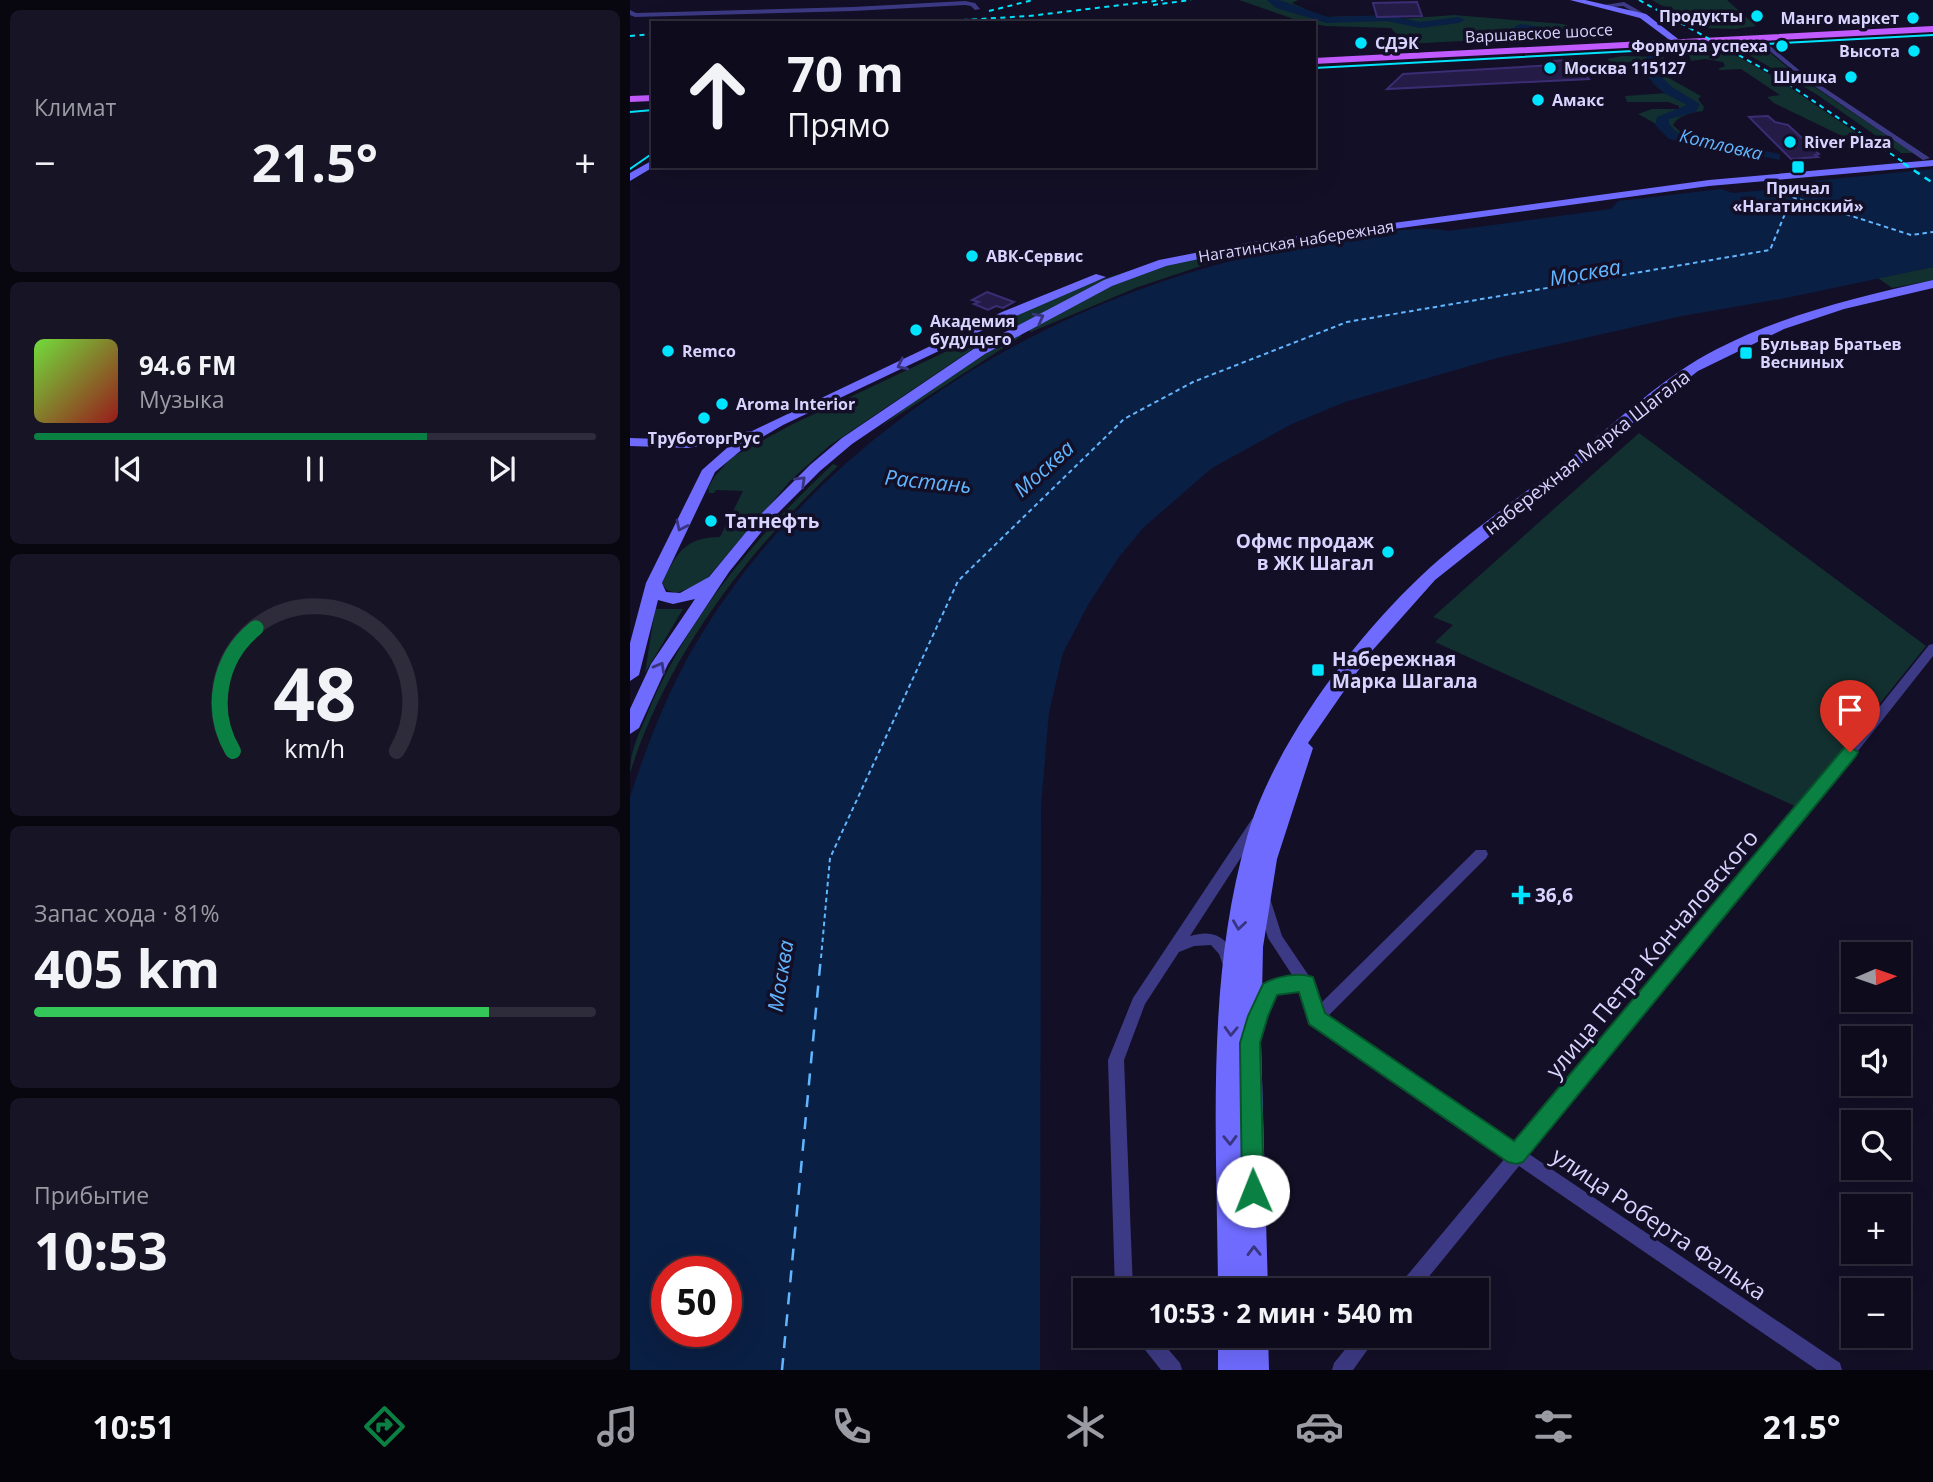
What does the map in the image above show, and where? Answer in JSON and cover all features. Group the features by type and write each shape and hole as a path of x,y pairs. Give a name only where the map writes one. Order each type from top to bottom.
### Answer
{"main road":[{"path":"1574,0 1648,18 1675,39"},
{"name":"Варшавское шоссе","path":"1316,56 1933,27"},
{"name":"Варшавское шоссе","path":"1316,61 1675,39 1766,40 1933,27"},
{"path":"630,99 651,97"},
{"path":"630,106 651,104"},
{"path":"1898,163 1931,160"},
{"name":"Нагатинская набережная","path":"630,675 654,583 709,470 733,449 782,422 998,318 1070,287 1120,270 1213,247 1289,235 1670,184 1898,163"},
{"name":"Нагатинская набережная","path":"630,728 660,664 723,569 766,517 829,455 980,351 1108,283 1163,263 1210,252 1702,184 1898,163"},
{"path":"630,178 651,164"},
{"name":"набережная Марка Шагала","path":"1242,1213 1229,1099 1233,990 1242,907 1252,858 1280,774 1327,696 1362,648 1429,577 1681,377 1719,353 1774,327 1835,307 1933,284"},
{"path":"950,343 965,338 977,340 983,344 980,351"},
{"path":"671,445 738,437 782,422"},
{"path":"630,442 671,445 705,452 711,460 709,470"},
{"path":"654,583 659,595 679,599 696,593 723,569"},
{"name":"набережная Марка Шагала","path":"1242,1213 1253,947 1262,885 1278,820 1311,724"},
{"path":"1233,1278 1242,1213"},
{"path":"1242,1213 1253,1278"},
{"path":"1231,1348 1231,1370"},
{"path":"1255,1348 1256,1370"}],"street":[{"path":"633,13 853,9 965,3 973,4 977,9"},
{"path":"1766,40 1803,76 1931,160"},
{"name":"улица Петра Кончаловского","path":"1416,1278 1800,815 1933,648"},
{"path":"1124,1278 1116,1060 1138,1002 1177,947 1240,846 1266,811"},
{"path":"1262,885 1275,938 1306,983 1316,1018 1481,854"},
{"path":"1177,947 1192,939 1214,940 1228,957 1233,990"},
{"path":"1250,1043 1270,990 1277,986 1306,983"},
{"name":"улица Роберта Фалька","path":"1316,1018 1833,1370"},
{"path":"1155,1348 1173,1370"},
{"path":"1341,1370 1359,1348"}],"green space":[{"path":"1239,0 1298,0 1292,3 1323,17 1357,16 1386,20 1454,15 1563,24 1598,34 1405,44 1391,28 1325,26 1316,24 1316,21 1299,21"},
{"path":"1652,0 1727,0 1756,26 1735,29 1701,28"},
{"path":"1763,47 1798,76 1913,153 1901,153 1816,94 1737,48"},
{"path":"1688,50 1726,50 1776,78 1858,134 1842,136 1774,103 1767,97 1780,95 1741,69 1720,70 1718,69 1725,66 1723,62 1705,59 1691,61"},
{"path":"1622,56 1664,57 1662,61 1655,63 1658,72 1701,96 1698,99 1704,107 1703,111 1682,116 1673,125 1687,138 1727,147 1673,139 1638,114 1652,109 1679,109 1679,106 1668,102 1627,102 1625,96 1667,93 1658,88 1634,62 1612,63 1607,59"},
{"path":"1372,232 1204,265 1138,287 1031,332 1027,329 1113,285 1169,265 1250,248"},
{"path":"1933,267 1933,280 1892,288 1878,278"},
{"path":"1132,270 1014,328 998,321 1078,287"},
{"path":"1017,334 1022,336 880,427 926,392"},
{"path":"972,342 974,348 829,446 791,480 703,583 676,593 667,590 662,584 683,549 698,540 720,537 743,491 716,490 709,493 708,488 732,457 791,425 964,343"},
{"path":"1639,433 1926,646 1797,807 1435,642 1453,625 1433,617"},
{"path":"833,464 838,466 773,533 714,606 666,686 630,773 635,744 662,681 702,612 777,520"},
{"path":"655,609 683,609 645,673"}],"water":[{"path":"1933,169 1933,267 1786,298 1682,316 1497,358 1345,402 1292,424 1212,468 1143,528 1119,557 1088,605 1063,653 1049,712 1041,806 1040,1370 630,1370 630,797 658,720 695,645 747,569 808,500 876,438 950,384 1030,337 1114,299 1201,269 1290,248 1371,234 1415,229 1448,231 1611,209 1618,201 1721,189 1733,193 1821,185 1812,181"}],"building":[{"path":"1417,2 1422,16 1377,17 1373,3"},
{"path":"1572,60 1589,79 1387,89 1403,74 1555,65 1551,61"},
{"name":"River Plaza","path":"1768,116 1775,122 1788,125 1819,154 1815,155 1818,157 1791,159 1749,117"},
{"path":"987,292 1014,302 1003,308 996,306 988,310 974,304 979,302 972,300"}],"waterway":[{"name":"Котловка","path":"1272,0 1280,6 1327,20 1387,18 1420,25 1459,20"},
{"name":"Котловка","path":"1520,27 1575,35"},
{"name":"Котловка","path":"1652,59 1644,67 1668,90 1694,104 1691,109 1663,117 1662,125 1674,136 1775,157"}],"ferry route":[{"path":"821,958 830,858 958,581 1124,419 1193,382 1347,322 1770,250 1792,197 1911,235 1933,232"},
{"path":"782,1370 821,956"}],"tram line":[{"path":"1316,68 1933,35"},
{"path":"630,112 651,110"},
{"path":"630,169 651,154"}],"railway":[{"path":"989,11 1033,0"},
{"path":"948,21 1029,16 1163,0"},
{"path":"1153,5 1191,0"},
{"path":"1639,0 1778,77 1906,164"},
{"path":"911,21 923,20"},
{"path":"630,36 651,34"},
{"path":"1903,163 1933,183"}],"place":[{"name":"Продукты","path":"1757,16"},
{"name":"Манго маркет","path":"1913,18"},
{"name":"СДЭК","path":"1361,43"},
{"name":"Формула успеха","path":"1782,46"},
{"name":"Высота","path":"1914,51"},
{"name":"Москва 115127","path":"1550,68"},
{"name":"Шишка","path":"1851,77"},
{"name":"Амакс","path":"1538,100"},
{"name":"River Plaza","path":"1790,142"},
{"name":"Причал «Нагатинский»","path":"1798,167"},
{"name":"АВК-Сервис","path":"972,256"},
{"name":"Академия будущего","path":"916,330"},
{"name":"Remco","path":"668,351"},
{"name":"Бульвар Братьев Весниных","path":"1746,353"},
{"name":"Aroma Interior","path":"722,404"},
{"name":"ТруботоргРус","path":"704,418"},
{"name":"Татнефть","path":"711,521"},
{"name":"Офмс продаж в ЖК Шагал","path":"1388,552"},
{"name":"Набережная Марка Шагала","path":"1318,670"},
{"name":"36,6","path":"1521,895"}],"route":[{"path":"1253,1191 1250,1043 1270,990 1277,986 1306,983 1316,1018 1516,1155 1850,752"}],"water label":[{"name":"Москва","path":"1585,273"},
{"name":"Москва","path":"1044,469"},
{"name":"Растань","path":"928,482"},
{"name":"Москва","path":"781,976"}]}
